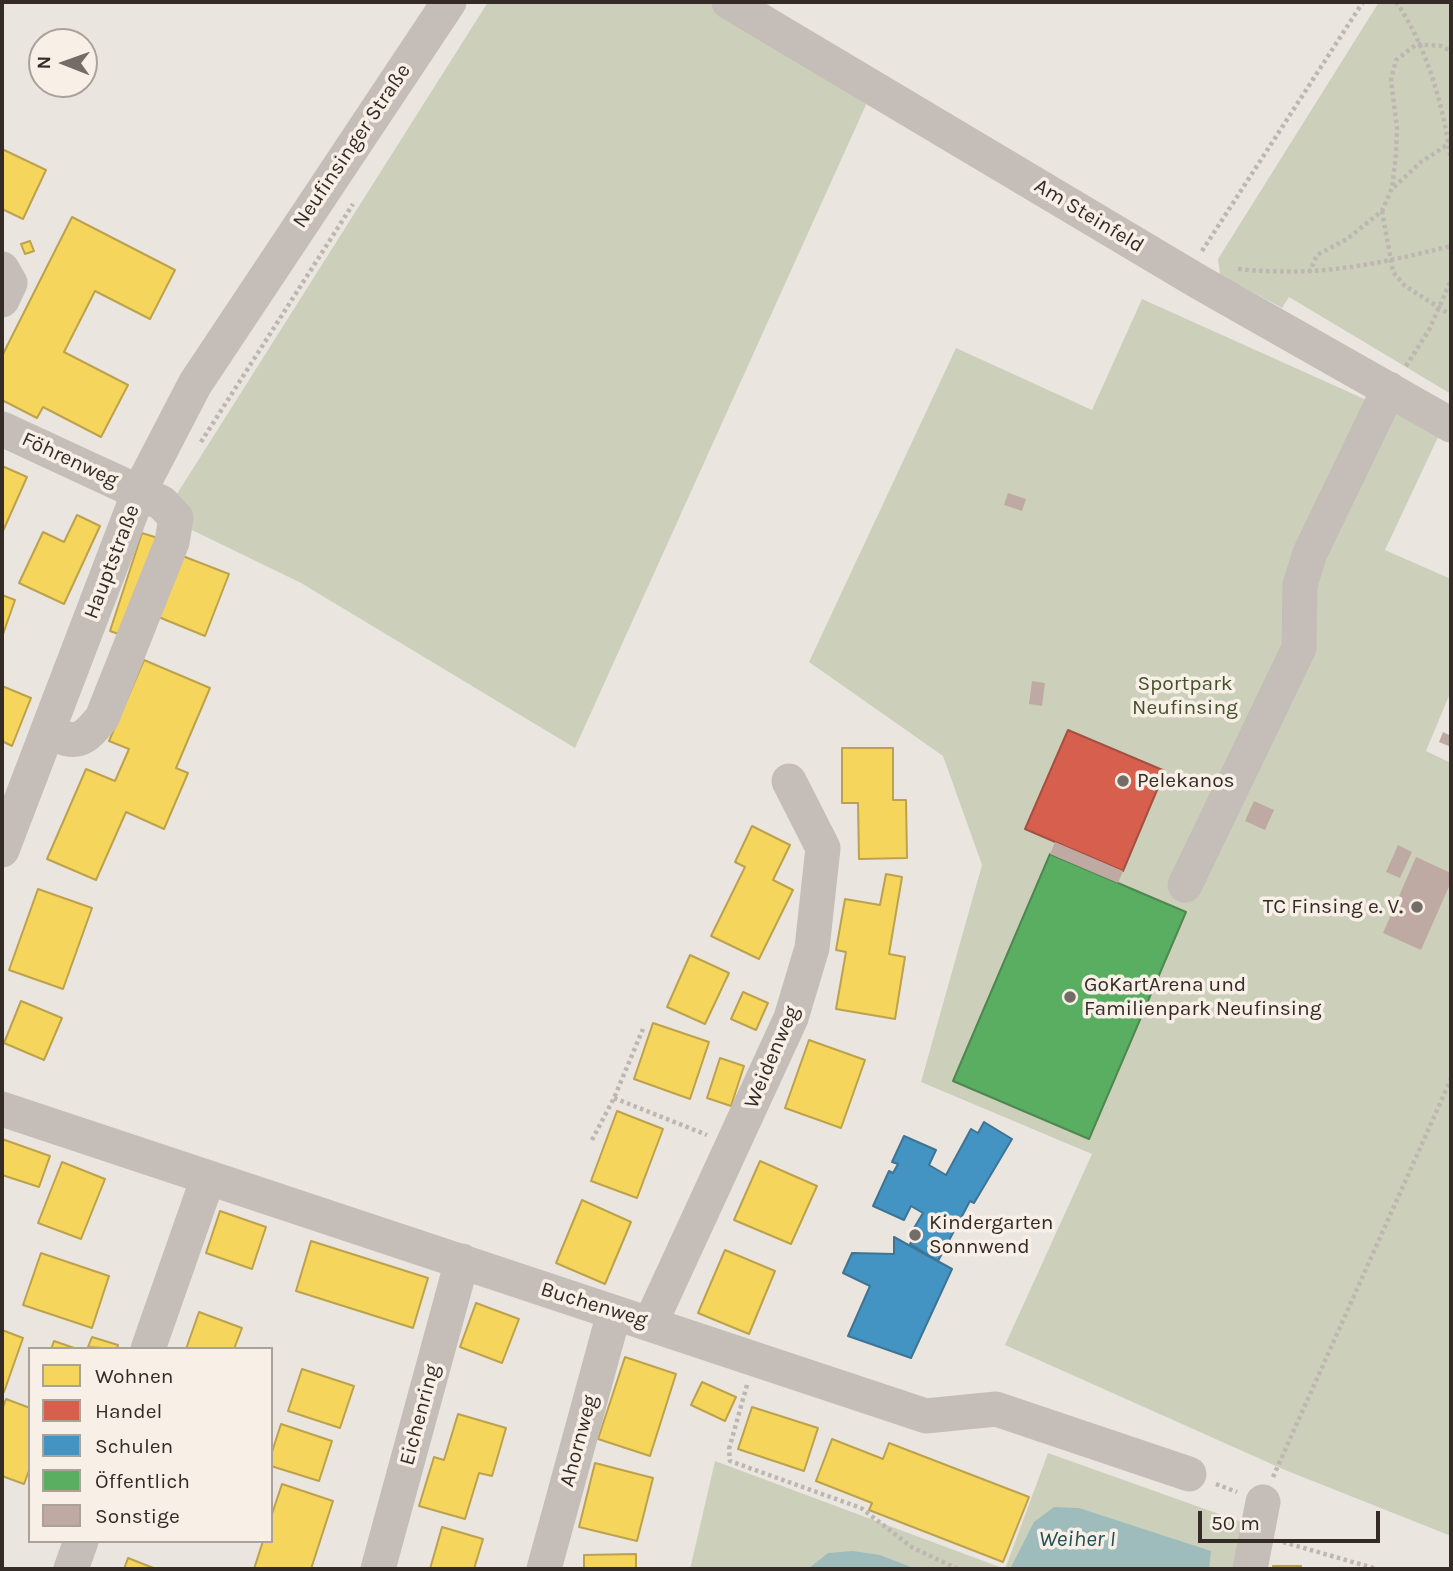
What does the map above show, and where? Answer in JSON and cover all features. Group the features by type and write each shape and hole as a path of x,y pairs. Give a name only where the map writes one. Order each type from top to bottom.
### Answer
{"street":[{"name":"Neufinsinger Straße","path":"255,290 449,2"},
{"name":"Am Steinfeld","path":"729,2 1193,278 1451,425"},
{"path":"2,269 10,283 2,300"},
{"name":"Hauptstraße","path":"2,850 16,773 47,732 139,492 195,384 255,290"},
{"path":"1185,885 1299,648 1300,585 1310,553 1389,389"},
{"name":"Föhrenweg","path":"2,429 162,503 176,518 172,542 103,718 87,737 72,742 47,732"},
{"name":"Weidenweg","path":"651,1322 791,1018 812,948 823,848 789,781"},
{"name":"Buchenweg","path":"2,1109 614,1313 651,1322 926,1416 996,1409 1189,1474"},
{"path":"149,1347 208,1178"},
{"name":"Eichenring","path":"379,1569 462,1261"},
{"name":"Ahornweg","path":"544,1569 614,1313"},
{"path":"1250,1569 1259,1518"},
{"path":"71,1569 80,1543"}],"path":[{"path":"1193,278 1363,2"},
{"path":"1396,2 1408,19 1437,96 1450,143 1451,161"},
{"path":"1309,273 1317,255 1347,239 1382,211 1392,188 1397,129 1391,80 1396,60 1418,44 1451,51"},
{"path":"1392,188 1421,162 1450,143"},
{"path":"200,443 356,199"},
{"path":"1382,211 1393,272 1405,286 1451,315"},
{"path":"1193,278 1218,267 1309,273 1350,270 1451,246"},
{"path":"1389,389 1406,367 1440,309 1451,281"},
{"path":"592,1140 614,1098 643,1029"},
{"path":"1259,1518 1451,1079"},
{"path":"614,1098 734,1145"},
{"path":"754,1357 729,1449 730,1461 861,1508 913,1548 958,1569"},
{"path":"1189,1474 1259,1518 1377,1569"}],"green space":[{"path":"488,2 711,2 870,96 575,748 301,583 163,516"},
{"path":"1379,2 1451,2 1451,394 1289,297 1282,308 1220,275 1218,259"},
{"name":"Sportpark Neufinsing","path":"1142,299 1440,433 1385,550 1451,579 1451,691 1426,751 1451,763 1451,1536 1285,1470 1005,1345 1092,1154 921,1082 982,865 943,756 809,662 956,348 1092,410"},
{"path":"1048,1453 1247,1524 1240,1569 1005,1569"},
{"path":"715,1461 1005,1569 690,1569"}],"water":[{"name":"Weiher I","path":"1054,1507 1079,1508 1211,1551 1209,1569 1010,1569 1034,1522"},
{"path":"853,1551 880,1555 916,1569 808,1569 828,1553"}],"building: Wohnen":[{"path":"2,149 46,170 23,219 2,209"},
{"path":"72,217 175,270 150,319 95,291 64,352 128,385 101,437 43,407 37,418 2,400 2,356"},
{"path":"30,241 34,251 25,254 21,244"},
{"path":"2,466 27,477 3,531 2,530"},
{"path":"77,515 100,526 64,604 19,583 43,532 64,542"},
{"path":"142,533 161,539 130,638 110,631"},
{"path":"180,555 229,574 205,636 156,616"},
{"path":"2,595 15,600 2,637"},
{"path":"144,660 210,688 176,768 188,773 164,829 126,812 96,880 47,859 86,769 115,781 129,749 109,741"},
{"path":"2,686 31,698 12,746 2,741"},
{"path":"842,748 893,748 893,800 906,800 907,858 859,859 858,803 842,803"},
{"path":"752,826 790,845 773,880 793,890 759,959 711,936 745,867 735,862"},
{"path":"886,874 902,877 889,954 905,957 895,1019 836,1009 846,952 836,950 845,899 880,905"},
{"path":"38,889 92,908 63,989 9,970"},
{"path":"690,955 729,973 705,1024 667,1007"},
{"path":"743,992 768,1003 756,1030 731,1019"},
{"path":"21,1001 62,1018 44,1060 4,1043"},
{"path":"653,1023 709,1042 690,1099 634,1079"},
{"path":"809,1040 865,1060 841,1128 785,1108"},
{"path":"720,1058 744,1066 731,1106 707,1098"},
{"path":"617,1111 663,1129 637,1198 591,1181"},
{"path":"2,1139 50,1156 39,1187 2,1175"},
{"path":"760,1161 817,1186 791,1244 734,1220"},
{"path":"62,1162 105,1179 81,1239 38,1223"},
{"path":"582,1200 631,1222 605,1284 556,1263"},
{"path":"220,1211 266,1227 252,1269 206,1253"},
{"path":"311,1241 428,1278 413,1328 296,1291"},
{"path":"725,1250 775,1271 749,1334 698,1313"},
{"path":"41,1253 109,1276 92,1328 23,1305"},
{"path":"476,1303 519,1319 502,1363 460,1347"},
{"path":"199,1312 242,1328 235,1347 187,1347"},
{"path":"2,1330 23,1338 4,1392 2,1391"},
{"path":"92,1337 118,1345 118,1347 88,1347"},
{"path":"54,1341 71,1347 52,1347"},
{"path":"625,1357 676,1374 650,1456 598,1439"},
{"path":"302,1369 354,1386 340,1428 288,1411"},
{"path":"702,1382 736,1397 725,1421 691,1405"},
{"path":"6,1399 28,1407 28,1473 24,1484 2,1476 2,1410"},
{"path":"752,1407 818,1428 804,1471 738,1449"},
{"path":"458,1414 506,1428 492,1476 479,1473 465,1519 419,1506 434,1457 444,1460"},
{"path":"281,1424 332,1441 319,1481 273,1467 273,1449"},
{"path":"832,1439 883,1459 889,1443 1029,1497 1003,1562 869,1510 872,1503 816,1481"},
{"path":"595,1463 653,1478 637,1541 579,1527"},
{"path":"282,1484 333,1501 311,1569 254,1569 262,1543 273,1543 273,1511"},
{"path":"442,1527 483,1539 474,1569 430,1569"},
{"path":"636,1554 636,1569 584,1569 584,1555"},
{"path":"128,1558 156,1569 124,1569"},
{"path":"1273,1566 1301,1566 1301,1569 1273,1569"}],"building: Handel":[{"path":"1068,730 1165,771 1123,871 1025,829"}],"building: Schulen":[{"path":"984,1122 1012,1139 974,1203 970,1201 938,1261 910,1244 915,1236 911,1233 923,1213 911,1206 904,1220 873,1206 889,1171 893,1173 898,1164 892,1162 904,1136 936,1150 929,1165 946,1175 971,1129 978,1133"},
{"path":"894,1237 952,1269 911,1358 848,1336 870,1286 843,1273 852,1253 894,1254"}],"building: Öffentlich":[{"name":"GoKartArena und Familienpark Neufinsing","path":"1050,854 1186,912 1089,1139 953,1081"}],"building: Sonstige":[{"path":"1008,493 1026,499 1022,511 1004,505"},
{"path":"1032,681 1045,683 1042,706 1029,704"},
{"path":"1443,732 1451,736 1451,747 1439,742"},
{"path":"1254,801 1274,810 1265,830 1245,821"},
{"path":"1055,842 1123,871 1118,883 1050,854"},
{"path":"1398,845 1412,852 1400,878 1386,872"},
{"name":"TC Finsing e. V.","path":"1416,857 1451,873 1451,882 1421,950 1383,933"}],"place":[{"name":"Pelekanos","path":"1123,781"},
{"name":"TC Finsing e. V.","path":"1417,907"},
{"name":"GoKartArena und Familienpark Neufinsing","path":"1070,997"},
{"name":"Kindergarten Sonnwend","path":"915,1235"}]}
